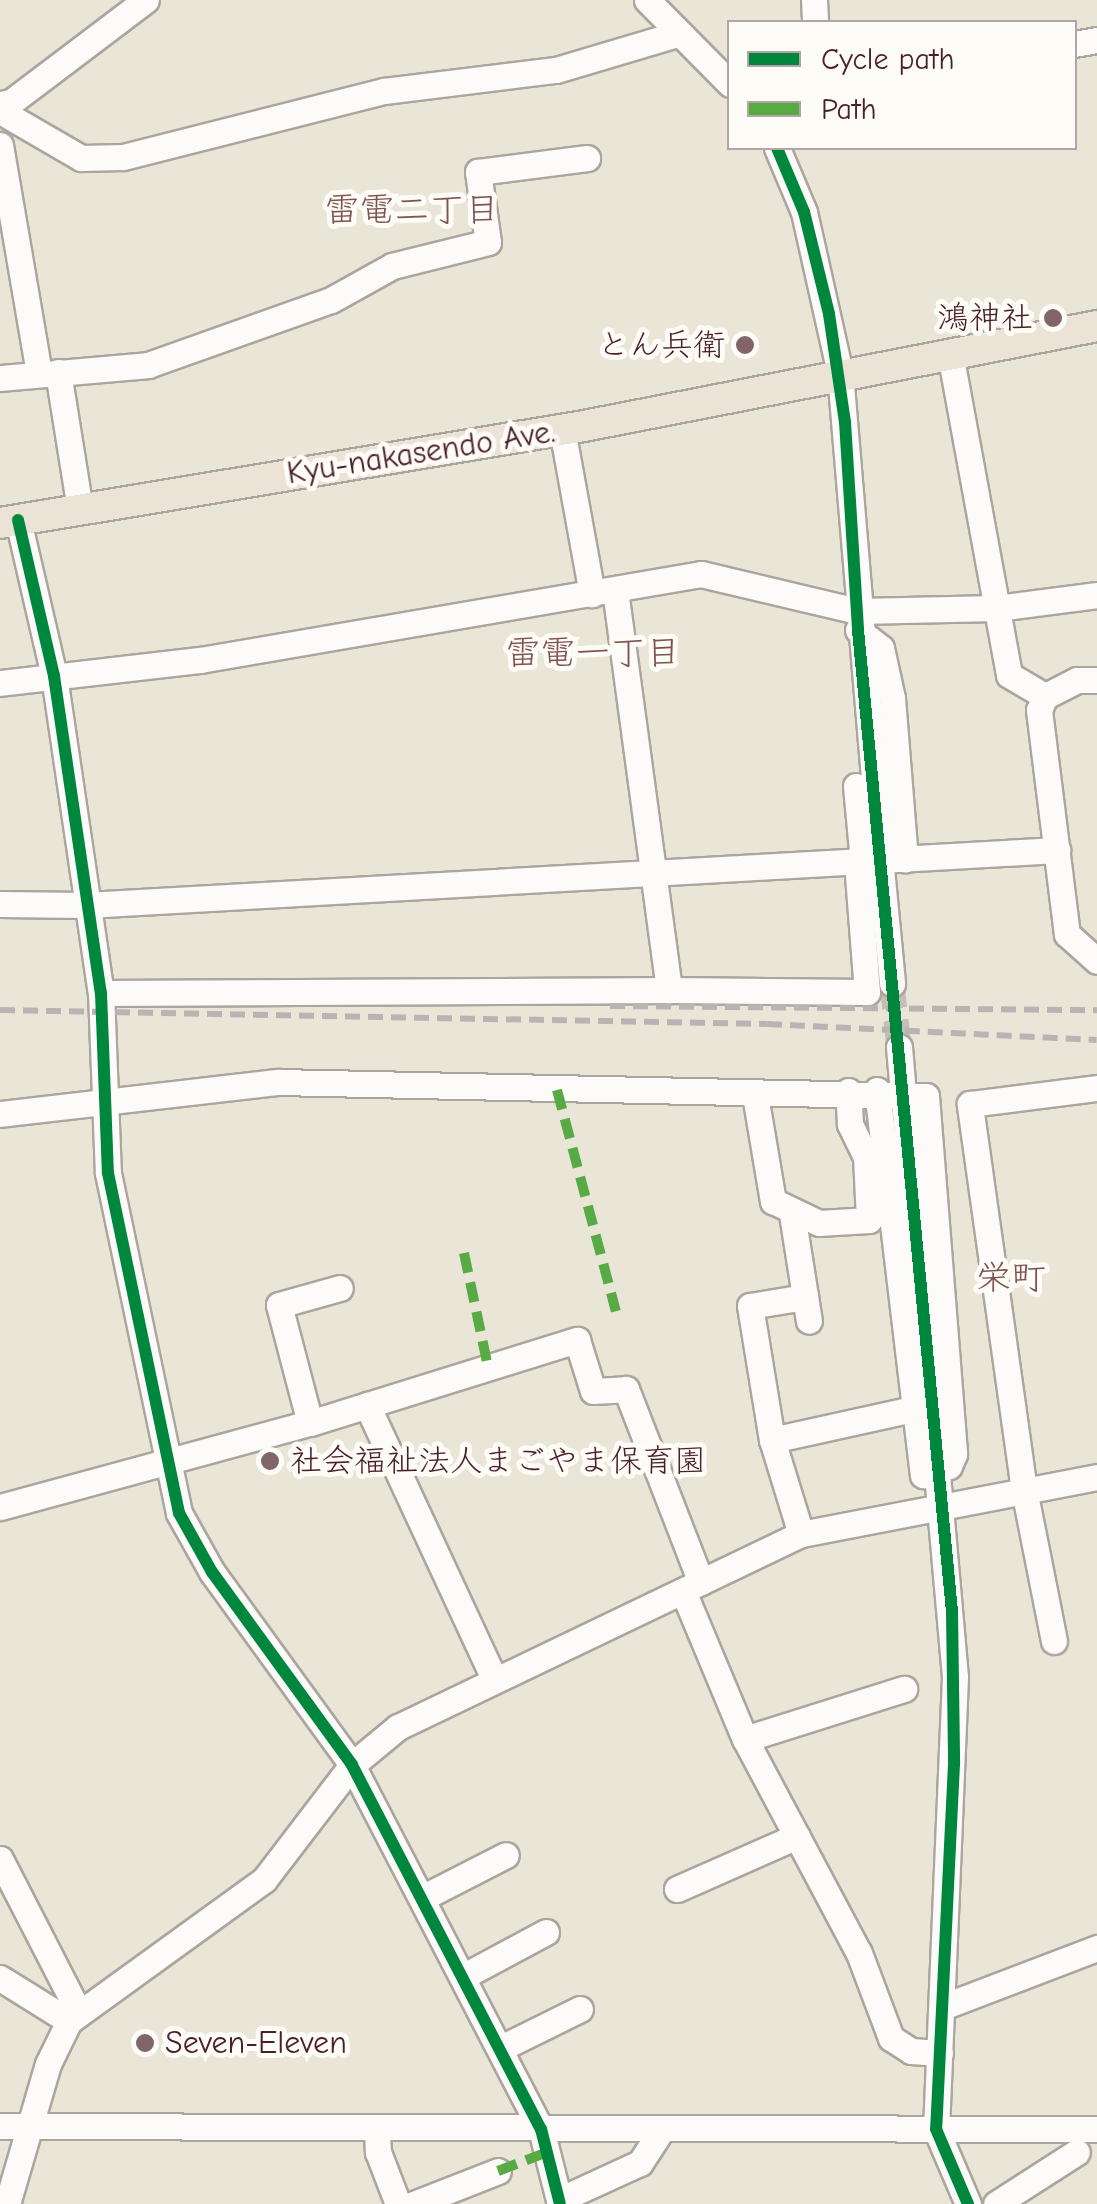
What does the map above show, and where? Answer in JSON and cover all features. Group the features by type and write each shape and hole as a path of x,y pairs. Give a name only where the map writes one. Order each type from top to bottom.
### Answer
{"main road":[{"name":"Kyu-nakasendo Ave.","path":"9,521 562,430 1097,326"}],"street":[{"path":"0,107 146,0"},
{"path":"647,0 727,81"},
{"path":"0,107 81,158 123,157 384,92 556,70 680,33"},
{"path":"0,145 80,509"},
{"path":"102,993 867,992 892,698 881,648 858,620 840,373 804,212 777,150"},
{"path":"0,378 148,365 331,300 392,266 488,242 478,172 588,158"},
{"path":"950,352 1009,675 1046,696"},
{"path":"562,430 604,592 669,990"},
{"path":"9,521 54,676 102,993 108,1173 178,1513 212,1572 352,1765 541,2128 560,2202 640,2163 661,2130"},
{"path":"0,683 200,660 700,574 858,620 1097,595"},
{"path":"858,620 843,629 892,982"},
{"path":"1097,680 1077,680 1046,696 1039,710 1067,934 1097,961"},
{"path":"0,904 86,906 652,868 877,861 1056,850"},
{"path":"899,1048 910,1093 954,1454 948,1466 937,1470 954,1677 945,2006 936,2130 968,2204"},
{"path":"0,1114 276,1082 755,1094 877,1090 910,1093"},
{"path":"1054,1641 1024,1490 970,1104 1097,1088"},
{"path":"877,1090 920,1471 941,1503"},
{"path":"755,1094 773,1201 792,1214 819,1223 869,1220 866,1156 850,1124 848,1091"},
{"path":"792,1214 807,1309 750,1306 772,1440 801,1534"},
{"path":"310,1423 279,1305 340,1288"},
{"path":"0,1507 166,1458 310,1423 578,1340 593,1390 626,1389 745,1739 859,1954 891,2038 911,2051 940,2053"},
{"path":"367,1405 494,1679"},
{"path":"772,1440 913,1409"},
{"path":"7,2204 26,2126 74,2017 264,1880 352,1765 398,1728 801,1534 941,1503 1097,1478"},
{"path":"745,1739 904,1689"},
{"path":"676,1890 797,1836"},
{"path":"422,1898 506,1855"},
{"path":"0,1859 74,2017"},
{"path":"464,1976 546,1932"},
{"path":"945,2006 1097,1948"},
{"path":"0,1978 74,2017"},
{"path":"501,2048 580,2009"},
{"path":"0,2126 936,2130 1087,2143"},
{"path":"377,2128 378,2152 398,2204"},
{"path":"996,2204 1087,2143"},
{"path":"414,2204 498,2171"}],"tunnel":[{"path":"892,983 899,1047"}],"railway":[{"path":"610,1006 1097,1010"},
{"path":"0,1010 767,1024 1097,1040"}],"marked path":[{"path":"557,1090 616,1311"},
{"path":"464,1253 488,1367"},
{"path":"498,2171 545,2153"}],"cycle path":[{"path":"778,150 804,212 829,314 845,422 858,630 952,1612 954,1764 936,2129 968,2204"},
{"path":"18,520 54,676 101,993 108,1173 179,1513 212,1572 352,1765 541,2129 560,2204"}],"place":[{"name":"鴻神社","path":"1053,318"},
{"name":"とん兵衛","path":"745,345"},
{"name":"社会福祉法人まごやま保育園","path":"270,1461"},
{"name":"Seven-Eleven","path":"145,2043"}],"district":[{"name":"雷電二丁目","path":"412,210"},
{"name":"雷電一丁目","path":"593,653"},
{"name":"栄町","path":"1011,1278"}]}
